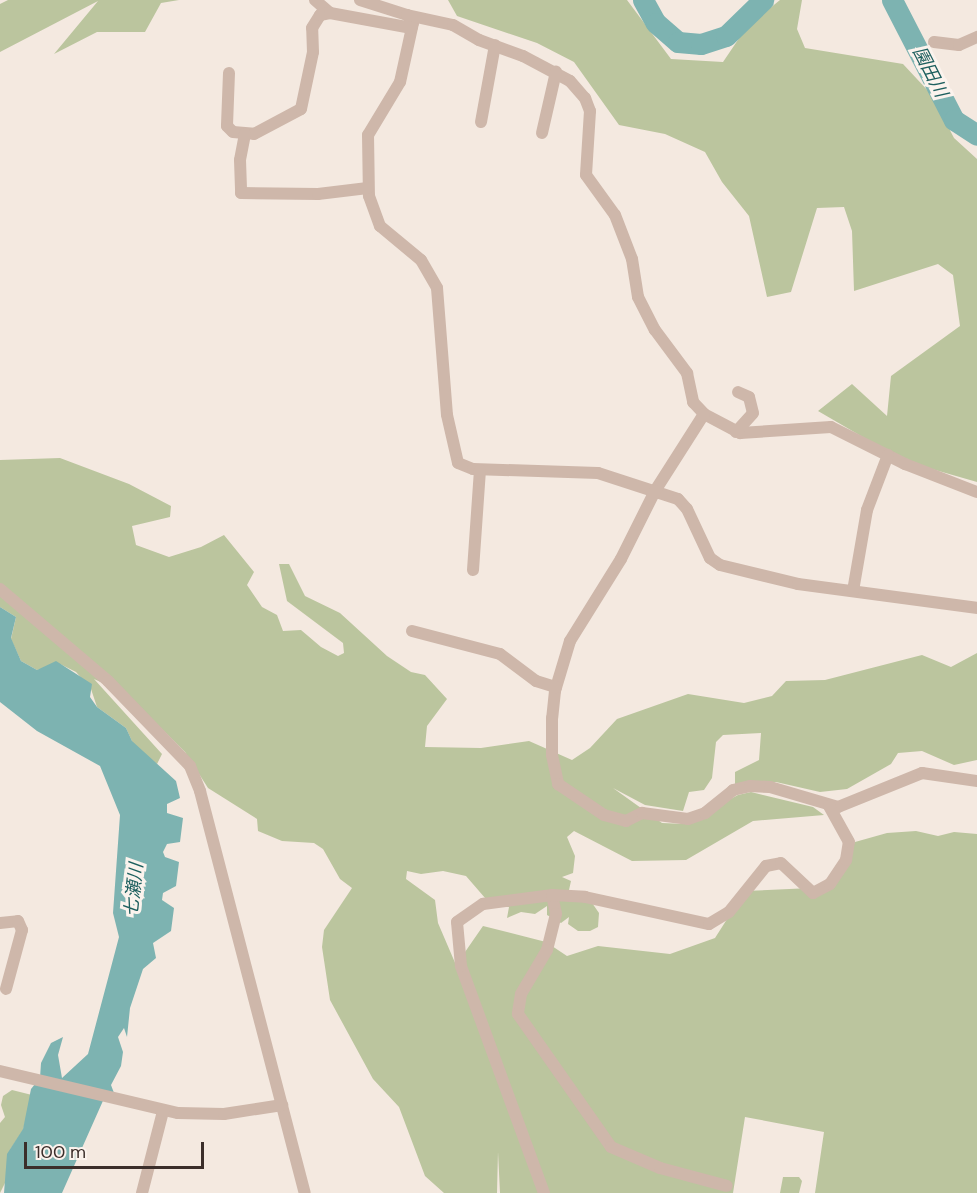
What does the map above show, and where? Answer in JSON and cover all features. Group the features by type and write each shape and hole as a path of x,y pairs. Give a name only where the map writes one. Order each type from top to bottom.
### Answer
{"street":[{"path":"315,0 330,13"},
{"path":"360,0 407,15 453,25 556,72 579,89 589,105 586,175 617,220 632,259 639,297 656,330 687,373 693,402 704,414 736,432 824,426 977,492"},
{"path":"229,73 226,122 233,132 245,134 265,130 301,110 313,52 313,24 320,15 330,13 412,28"},
{"path":"407,15 412,28 400,82 368,135 368,189 380,226 421,260 433,277 439,300 453,450 461,465 480,470 598,473 655,490 684,504 707,552 720,565 798,584 977,608"},
{"path":"934,42 959,45 977,37"},
{"path":"481,122 495,45"},
{"path":"542,133 556,72"},
{"path":"245,134 240,160 241,193 318,194 368,189"},
{"path":"736,432 753,413 749,397 738,392"},
{"path":"704,414 655,490 621,559 573,635 556,687 550,737 558,784 604,815 626,821 642,813 688,819 705,813 733,790 750,786 799,795 838,807 922,773 977,781"},
{"path":"853,591 867,510 888,455"},
{"path":"473,570 480,470"},
{"path":"0,589 108,681 190,766 200,791 304,1193"},
{"path":"412,631 500,654 536,681 556,687"},
{"path":"544,1193 461,966 455,935 457,922 483,904 552,895 585,897 709,924 729,912 766,866 781,863 813,893 830,884 846,860 849,842 829,806"},
{"path":"552,895 556,914 547,950 521,994 518,1014 611,1148 660,1168 728,1186"},
{"path":"0,923 18,921 22,935 6,989"},
{"path":"3,1072 159,1110 224,1114 282,1105"},
{"path":"142,1193 159,1110"}],"green space":[{"path":"8,0 179,0 161,3 145,32 97,32 54,54 98,1 0,52 0,4"},
{"path":"448,0 627,0 671,59 723,62 746,28 780,0 802,0 797,29 805,48 903,64 931,94 954,138 977,159 977,482 904,461 818,411 852,384 887,416 891,376 960,326 953,275 938,264 854,291 852,231 844,207 817,208 791,292 767,297 749,216 722,182 705,152 665,134 619,125 574,62 537,43 457,16"},
{"path":"60,458 129,484 171,506 170,517 132,526 136,545 169,557 201,547 224,535 254,572 247,585 262,607 277,615 283,631 301,630 321,647 338,656 344,653 343,643 287,601 279,564 289,564 305,596 340,613 387,656 411,672 425,675 447,699 427,726 425,747 481,748 529,741 572,760 590,748 617,719 688,694 744,703 772,696 786,681 825,680 922,655 951,667 977,653 977,760 954,765 922,751 898,753 891,764 847,789 820,792 776,782 735,784 735,772 759,760 761,733 723,735 716,742 712,778 704,790 689,792 683,811 645,805 613,788 662,823 685,824 738,795 751,792 813,807 824,815 753,821 686,860 632,861 574,831 567,837 575,856 573,873 562,877 571,881 569,890 590,900 599,913 598,927 590,931 578,931 568,924 569,917 561,923 547,915 547,906 535,914 521,912 507,918 509,907 492,906 466,876 443,871 421,874 407,871 406,879 435,900 438,923 456,965 483,926 546,942 567,956 598,946 670,954 715,938 745,891 811,888 839,876 855,842 887,833 916,831 938,836 954,832 977,834 977,1193 815,1193 824,1132 745,1117 733,1193 500,1193 498,1152 497,1193 444,1193 425,1176 399,1107 373,1079 330,1000 322,947 324,930 352,888 340,879 323,849 314,843 282,841 258,831 257,819 208,788 185,752 127,694 94,679 162,754 157,764 136,750 126,728 97,707 91,689 76,672 60,664 37,670 21,661 11,639 16,617 0,607 0,460"},
{"path":"12,1090 32,1095 23,1130 10,1150 8,1177 0,1193 0,1123 5,1117 1,1105 3,1096"},
{"path":"783,1177 799,1177 802,1181 799,1193 780,1193"}],"water":[{"name":"七瀬川","path":"0,607 16,617 11,638 21,661 37,670 56,661 92,684 90,697 97,707 126,728 132,741 176,781 180,798 167,804 167,813 183,818 180,842 167,844 163,852 165,857 179,862 176,886 163,893 162,900 174,908 171,931 153,943 156,958 143,969 130,1008 127,1037 124,1028 118,1037 123,1052 121,1066 111,1085 114,1093 106,1094 62,1193 4,1193 7,1154 23,1129 31,1089 40,1078 41,1063 51,1043 63,1037 58,1055 62,1078 88,1054 119,937 113,913 120,815 100,766 37,731 0,702"}],"waterway":[{"name":"園田川","path":"643,0 656,23 678,42 701,44 726,36 763,0"},
{"name":"園田川","path":"892,0 954,120 977,135"}]}
